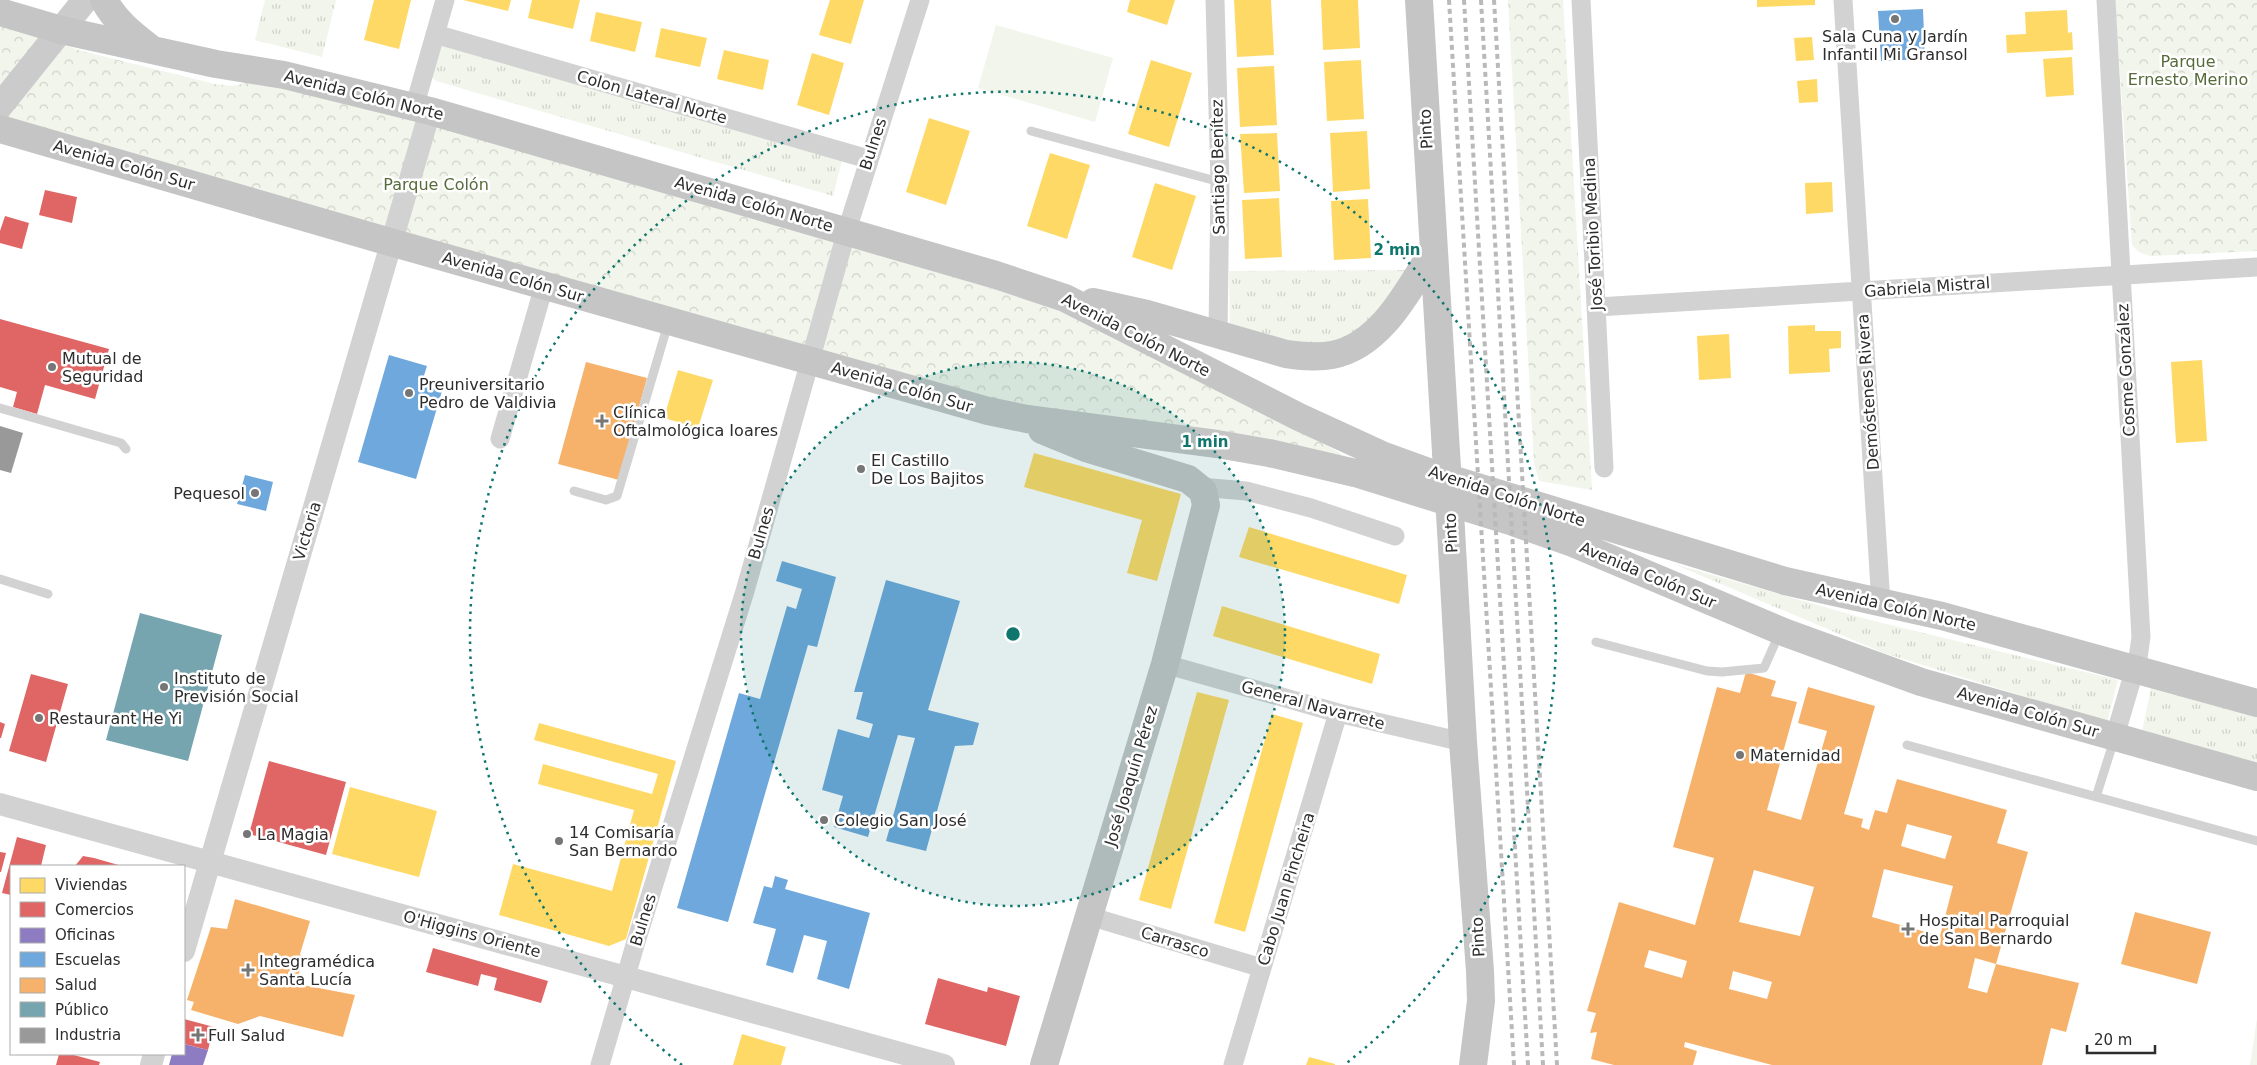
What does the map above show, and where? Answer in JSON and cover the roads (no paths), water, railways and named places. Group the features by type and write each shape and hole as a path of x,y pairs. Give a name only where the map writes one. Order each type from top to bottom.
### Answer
{"main road":[{"path":"0,106 85,0"},
{"path":"104,0 110,11 125,29 153,51"},
{"name":"Pinto","path":"1419,0 1463,742 1480,971 1481,1001 1473,1065"},
{"name":"Avenida Colón Norte","path":"0,12 61,30 153,51 284,75 422,109 996,274 1065,298 1299,417 1384,456 1491,493 1785,582 1942,616 2257,703"},
{"name":"Avenida Colón Sur","path":"0,129 955,403 1027,419 1217,444 1269,453 1356,473 1573,543 1781,631 1922,682 2257,776"},
{"path":"1065,298 1116,305 1218,333 1268,350 1302,356 1332,355 1347,351 1368,337 1386,319 1410,288 1433,251"},
{"name":"Avenida Colón Sur","path":"1027,419 1046,433 1086,448 1182,476 1200,487"},
{"name":"José Joaquín Pérez","path":"1044,1065 1165,664 1206,510 1205,495 1200,487"}],"street":[{"path":"422,109 435,34 444,0"},
{"name":"Bulnes","path":"600,1065 745,590 868,159 920,0"},
{"name":"Santiago Benítez","path":"1215,0 1220,182 1218,333"},
{"name":"José Toribio Medina","path":"1581,0 1604,468"},
{"name":"Demóstenes Rivera","path":"1843,0 1881,604"},
{"name":"Cosme González","path":"2106,0 2140,626 2140,648 2115,736"},
{"name":"Colon Lateral Norte","path":"435,34 868,159"},
{"name":"Victoria","path":"185,948 393,243 422,109"},
{"name":"Gabriela Mistral","path":"1596,307 2257,267"},
{"path":"500,440 544,286"},
{"name":"Avenida Colón Sur","path":"1200,487 1246,492 1311,508 1394,536"},
{"name":"General Navarrete","path":"1165,664 1338,713 1463,742"},
{"name":"Cabo Juan Pincheira","path":"1233,1065 1338,713"},
{"name":"O'Higgins Oriente","path":"0,804 944,1065"},
{"name":"Carrasco","path":"1089,916 1262,968"}],"lane":[{"path":"1030,131 1220,182"},
{"path":"574,491 606,500 617,496 669,321"},
{"path":"0,408 121,443 126,449"},
{"path":"0,579 48,594"},
{"path":"1596,642 1707,671 1722,672 1764,668 1781,631"},
{"path":"2096,797 2115,736"},
{"path":"1907,745 2257,841"}],"railway":[{"path":"1449,0 1514,1065"},
{"path":"1464,0 1528,1065"},
{"path":"1481,0 1543,1065"},
{"path":"1494,0 1557,1065"}],"place":[{"name":"Sala Cuna y Jardín Infantil Mi Gransol","path":"1895,19"},
{"name":"Mutual de Seguridad","path":"52,367"},
{"name":"Preuniversitario Pedro de Valdivia","path":"409,393"},
{"name":"Clínica Oftalmológica Ioares","path":"602,421"},
{"name":"El Castillo De Los Bajitos","path":"861,469"},
{"name":"Pequesol","path":"255,493"},
{"name":"Instituto de Previsión Social","path":"164,687"},
{"name":"Restaurant He Yi","path":"39,718"},
{"name":"Maternidad","path":"1740,755"},
{"name":"Colegio San José","path":"824,820"},
{"name":"La Magia","path":"247,834"},
{"name":"14 Comisaría San Bernardo","path":"559,841"},
{"name":"Hospital Parroquial de San Bernardo","path":"1908,929"},
{"name":"Integramédica Santa Lucía","path":"248,970"},
{"name":"Full Salud","path":"198,1035"}],"park label":[{"name":"Parque Ernesto Merino","path":"2188,70"},
{"name":"Parque Colón","path":"436,184"}]}
